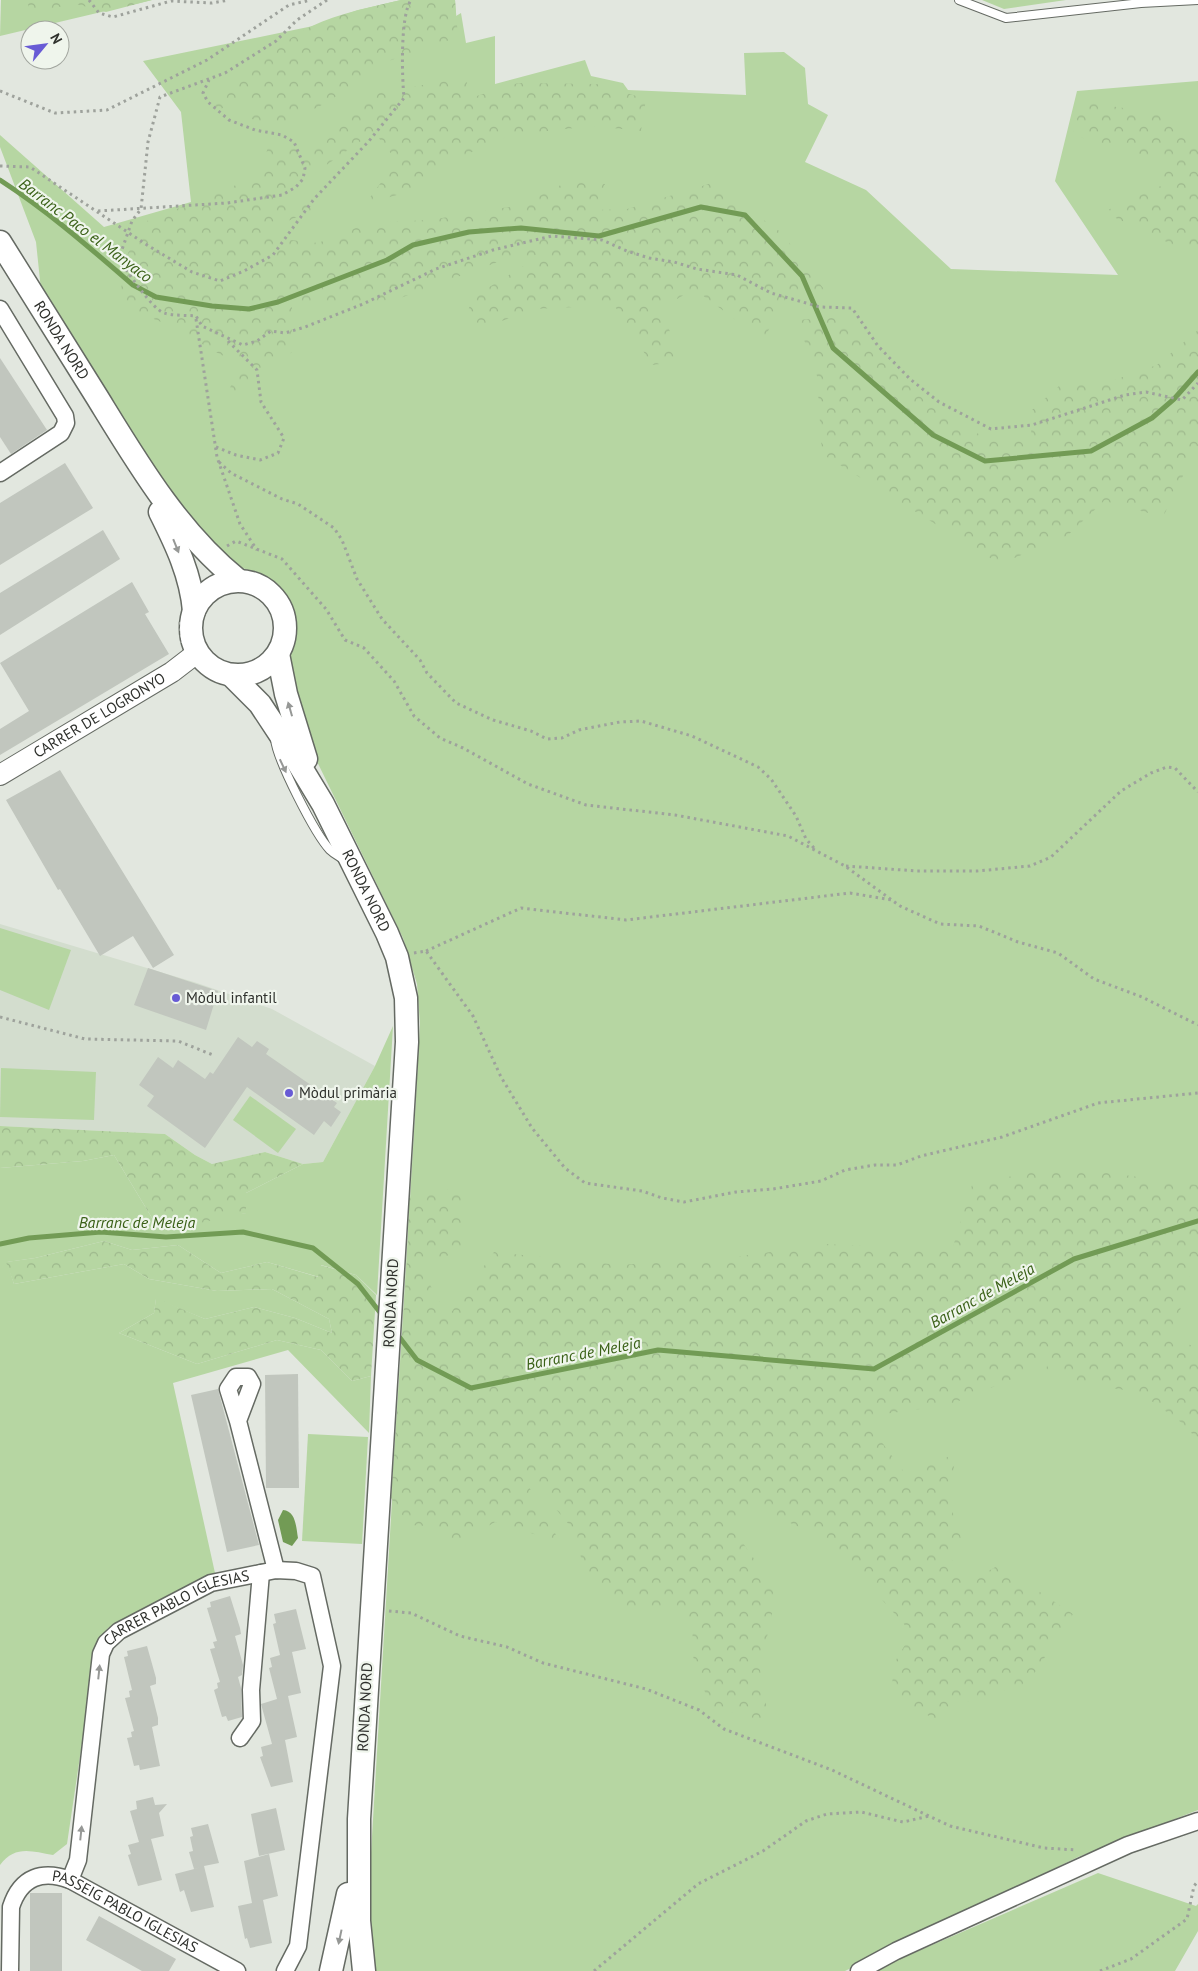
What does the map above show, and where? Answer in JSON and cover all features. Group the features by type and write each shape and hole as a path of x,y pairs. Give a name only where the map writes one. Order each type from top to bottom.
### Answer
{"main road":[{"name":"RONDA NORD","path":"0,242 123,440 187,531 215,561 238,580"},
{"name":"RONDA NORD","path":"123,440 174,540 189,578 188,612"},
{"path":"238,580 252,582 266,589 276,599 283,612 286,626 284,641 278,654 269,664 258,672 245,675 231,675 218,671 189,651 192,637 188,612 211,589 224,582 238,580"},
{"name":"RONDA NORD","path":"278,654 298,738 323,804 397,957 406,998 408,1021 359,1819 359,1921 364,1971"},
{"name":"RONDA NORD","path":"231,675 260,704 323,804"},
{"name":"RONDA NORD","path":"331,1971 344,1921 359,1819"}],"street":[{"path":"0,309 65,416 66,423 61,433 0,473"},
{"name":"CARRER DE LOGRONYO","path":"0,774 172,672 189,651"},
{"path":"238,1420 268,1571"},
{"name":"CARRER PABLO IGLESIAS","path":"240,1738 252,1721 252,1690 268,1571"},
{"name":"CARRER PABLO IGLESIAS","path":"70,1880 78,1860 101,1654 106,1643 119,1631 211,1583 268,1571 296,1571 312,1576 332,1666 298,1946 285,1971"},
{"path":"859,1971 1094,1860 1128,1845 1198,1821"},
{"name":"PASSEIG PABLO IGLESIAS","path":"10,1971 11,1906 20,1889 37,1877 57,1875 70,1880 237,1971"}],"lane":[{"path":"959,0 1006,18 1141,3 1198,0"},
{"path":"271,720 277,752 316,828 331,850 351,863"}],"path":[{"path":"89,0 99,13 114,17 171,1 212,2 229,0"},
{"path":"0,91 55,113 107,110 207,60 289,5 311,0"},
{"path":"196,316 164,313 152,306 135,279 126,273 119,258 127,233 141,208 148,142 160,97 225,74 276,41 297,20 327,0"},
{"path":"0,166 30,167 98,211 127,233 192,272 220,281 244,271 273,255 314,199 369,141 404,98 402,70 404,31 411,0"},
{"path":"98,211 199,206 282,195 296,187 303,179 305,168 294,142 282,135 256,130 229,120 208,102 203,93 209,80"},
{"path":"226,339 243,345 257,341 271,331 286,333 305,327 363,304 436,268 493,250 552,236 602,240 627,252 650,258 674,262 697,269 737,275 771,293 814,306 852,308 878,346 910,379 938,402 991,429 1032,425 1125,395 1146,392 1182,400 1198,383"},
{"path":"196,316 202,326 213,330 226,339 257,370 261,402 284,438 278,453 260,460 236,456 216,447"},
{"path":"196,316 219,462 240,524 257,550"},
{"path":"219,462 231,473 282,499 298,504 334,528 342,540 357,579 382,619 420,660 427,673 456,703 486,717 547,738 562,738 579,730 620,722 641,721 692,736 758,768 772,779 796,816 806,839 816,850"},
{"path":"215,561 216,553 236,542 282,559 326,609 345,640 364,648 394,682 414,716 440,738 463,748 528,784 586,805 675,815 788,836 845,866 900,906 940,924 979,926 1018,942 1058,953 1094,979 1142,997 1198,1025"},
{"path":"188,612 180,621 183,638 189,651"},
{"path":"845,866 917,871 977,871 1030,866 1051,857 1121,791 1151,773 1168,767 1175,768 1198,792"},
{"path":"397,957 426,951 521,908 626,920 850,893 892,900"},
{"path":"426,951 445,974 473,1016 501,1077 532,1128 565,1168 585,1183 642,1191 662,1198 684,1202 720,1194 773,1189 821,1181 845,1170 867,1166 897,1166 920,1156 1002,1137 1098,1103 1198,1093"},
{"path":"0,1017 85,1039 178,1041 213,1055"},
{"path":"371,1608 411,1613 460,1636 506,1647 542,1663 646,1689 700,1710 724,1729 832,1770 950,1826 1044,1848 1082,1851 1094,1860"},
{"path":"594,1971 698,1884 763,1851 806,1822 828,1814 861,1812 903,1822 929,1816"},
{"path":"1100,1971 1131,1959 1187,1920 1194,1886 1198,1881"}],"shaded area":[{"path":"0,924 197,983 272,1009 375,1066 323,1162 303,1164 265,1152 212,1164 195,1155 165,1134 0,1126"},
{"path":"283,1510 291,1513 296,1525 298,1538 292,1546 283,1542 278,1520"}],"green space":[{"path":"1,0 152,0 68,20 20,20 20,31 0,36"},
{"path":"27,0 152,0 106,12 76,4 30,12"},
{"path":"401,0 455,0 456,16 461,13 466,43 495,36 495,84 585,60 591,76 623,83 628,90 746,95 744,53 784,52 805,68 808,104 828,115 805,162 866,190 951,269 1118,275 1055,181 1077,91 1198,81 1198,1810 1078,1857 845,1971 374,1971 366,1937 420,1024 417,984 403,938 307,741 288,661 294,644 296,622 288,600 274,584 251,571 231,564 178,505 41,290 36,242 0,147 0,135 104,227 191,202 181,112 143,61 313,26 358,10"},
{"path":"401,0 455,0 458,37 380,64 331,100 283,126 238,116 257,104 244,92 216,113 208,100 285,42 312,26 344,14"},
{"path":"982,0 1066,0 1004,9"},
{"path":"468,77 464,100 518,83 597,84 646,99 641,131 593,126 511,135 451,161 404,193 365,204 397,161 374,132 312,175 282,199 321,206 255,236 318,243 368,223 430,220 521,205 575,178 605,184 595,210 627,209 712,183 782,233 829,296 791,290 763,340 694,289 660,309 683,361 652,365 614,305 535,309 488,326 465,319 473,297 543,254 506,259 395,300 292,305 292,352 227,398 239,359 221,355 173,327 118,304 128,253 147,221 261,175 268,146 311,144 367,95"},
{"path":"1082,102 1165,114 1198,148 1198,251 1186,251 1103,212 1163,185 1165,161 1072,135"},
{"path":"846,317 868,347 948,419 991,440 1031,436 1032,410 1060,385 1111,381 1157,365 1198,330 1198,445 1163,517 1104,501 1067,536 1000,564 822,454 817,376 797,320"},
{"path":"0,928 71,950 49,1010 0,990"},
{"path":"393,1026 377,1295 356,1275 321,1265 319,1277 267,1262 221,1273 178,1245 132,1250 104,1241 35,1258 7,1262 14,1284 124,1264 149,1279 217,1291 272,1289 329,1319 332,1333 295,1318 254,1307 205,1319 156,1299 154,1313 119,1333 197,1364 277,1340 321,1350 352,1381 371,1376 369,1433 288,1350 173,1383 215,1573 108,1628 97,1642 67,1844 53,1855 31,1851 18,1852 12,1854 0,1865 0,1168 83,1161 114,1155 155,1223 246,1213 246,1193 303,1164 323,1162 375,1066"},
{"path":"1,1068 96,1072 94,1120 0,1117"},
{"path":"250,1096 296,1129 278,1153 233,1120"},
{"path":"0,1126 165,1134 195,1155 212,1164 265,1152 303,1164 246,1193 246,1213 186,1226 155,1223 114,1155 83,1161 0,1168"},
{"path":"1057,1166 1198,1185 1198,1270 1190,1274 1173,1336 1198,1349 1198,1440 1182,1423 1139,1392 1089,1385 1046,1369 1055,1343 1017,1377 949,1405 863,1417 907,1476 956,1453 949,1501 962,1541 948,1555 969,1582 999,1565 1073,1614 1028,1683 966,1702 934,1719 892,1694 893,1665 912,1633 830,1542 759,1508 728,1522 777,1591 760,1669 769,1722 714,1708 694,1672 692,1621 658,1606 615,1607 583,1570 577,1534 538,1488 524,1478 560,1542 495,1522 460,1543 429,1526 409,1525 391,1498 408,1247 409,1198 464,1186 464,1250 419,1265 448,1317 494,1252 620,1265 728,1258 826,1244 952,1250 972,1185"},
{"path":"104,1241 132,1250 178,1245 221,1273 267,1262 318,1277 320,1265 356,1275 376,1295 371,1376 352,1381 321,1350 277,1340 197,1364 119,1333 154,1313 156,1298 205,1319 254,1307 295,1318 332,1333 329,1319 272,1289 217,1291 149,1279 124,1264 14,1284 6,1262 35,1258"},
{"path":"308,1434 368,1437 362,1544 302,1541"},
{"path":"1098,1873 1196,1906 1198,1904 1198,1931 1175,1971 872,1971"}],"building":[{"path":"0,358 47,430 11,454 0,437"},
{"path":"65,463 93,508 0,565 0,503"},
{"path":"103,530 120,559 0,635 0,593"},
{"path":"132,582 149,612 145,614 169,654 0,755 0,729 29,711 0,663"},
{"path":"60,770 174,955 153,968 133,936 100,956 60,889 58,890 6,800"},
{"name":"Mòdul infantil","path":"148,968 218,991 206,1030 134,1005"},
{"name":"Mòdul primària","path":"238,1037 252,1047 257,1041 269,1049 266,1054 337,1103 334,1107 341,1112 331,1127 324,1121 314,1135 247,1087 205,1148 147,1106 154,1096 139,1085 158,1057 173,1068 178,1060 205,1079 210,1072 213,1074"},
{"path":"298,1374 299,1488 266,1488 265,1375"},
{"path":"218,1389 259,1545 227,1552 191,1395"},
{"path":"230,1596 240,1628 241,1634 235,1636 243,1665 242,1675 238,1677 241,1688 242,1717 228,1721 226,1716 222,1717 214,1690 218,1688 217,1683 220,1682 210,1649 215,1648 213,1642 217,1641 207,1608 211,1607 210,1602"},
{"path":"296,1609 306,1649 292,1652 301,1693 288,1696 297,1737 285,1740 293,1782 271,1787 260,1757 263,1756 261,1747 272,1744 261,1704 277,1699 269,1668 272,1667 270,1658 280,1655 273,1624 276,1623 274,1614"},
{"path":"147,1646 156,1678 156,1684 150,1686 158,1718 158,1725 152,1727 160,1766 140,1770 139,1765 134,1766 127,1738 132,1737 131,1732 134,1731 125,1698 130,1697 129,1691 132,1690 124,1657 128,1656 127,1651"},
{"path":"153,1797 155,1805 167,1804 159,1813 164,1836 151,1839 162,1880 138,1886 128,1855 131,1854 128,1845 139,1842 130,1811 137,1809 136,1801"},
{"path":"276,1808 285,1850 259,1856 251,1814"},
{"path":"208,1824 219,1863 204,1866 214,1907 191,1912 184,1890 180,1892 175,1874 202,1867 194,1869 189,1852 193,1851 190,1837 193,1836 191,1828"},
{"path":"269,1854 278,1896 263,1900 272,1943 250,1948 247,1938 245,1939 238,1906 252,1903 244,1861"},
{"path":"30,1893 62,1893 62,1971 30,1971"},
{"path":"99,1916 176,1959 169,1971 142,1971 86,1940"}],"waterway":[{"name":"Barranc Paco el Manyaco","path":"0,180 52,217 133,285 156,297 212,306 249,309 278,302 387,260 413,245 469,232 521,228 599,236 701,207 745,215 802,276 833,348 933,435 985,461 1091,451 1152,418 1174,399 1198,372"},
{"name":"Barranc de Meleja","path":"397,1334 417,1360 471,1388 658,1350 874,1369 1074,1259 1198,1221"},
{"name":"Barranc de Meleja","path":"0,1244 29,1238 101,1232 166,1237 243,1232 313,1248 358,1284 382,1315"}],"place":[{"name":"Mòdul infantil","path":"176,998"},
{"name":"Mòdul primària","path":"289,1093"}]}
